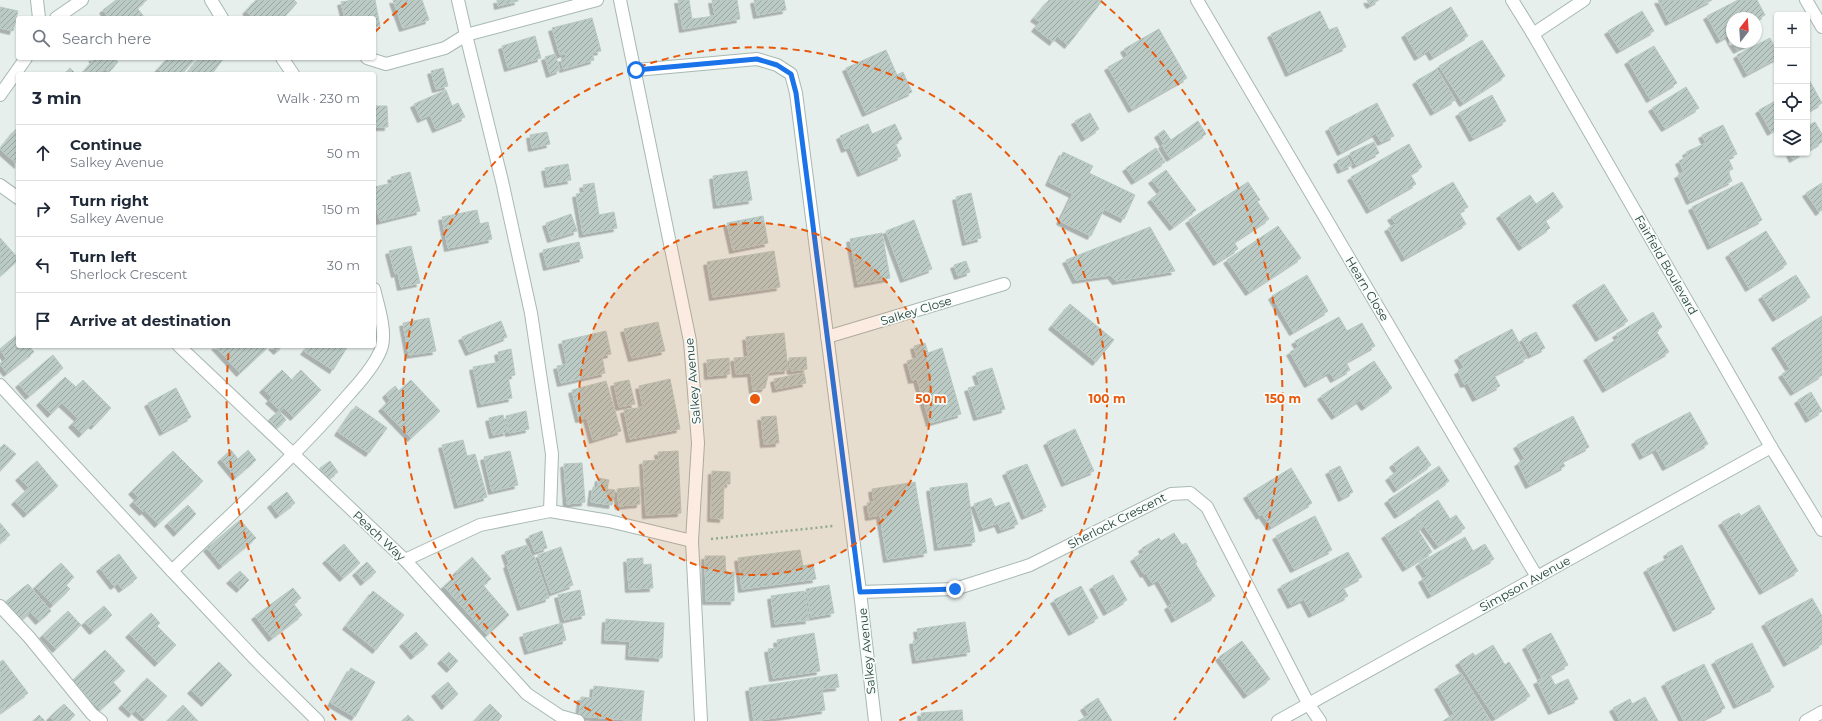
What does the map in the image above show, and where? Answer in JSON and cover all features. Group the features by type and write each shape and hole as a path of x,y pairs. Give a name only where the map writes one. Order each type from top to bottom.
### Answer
{"street":[{"path":"37,0 39,16"},
{"path":"59,16 82,0"},
{"path":"211,0 221,16"},
{"path":"458,0 502,181 531,314 552,454 550,511"},
{"path":"373,60 386,64 445,48 466,35 598,0"},
{"name":"Salkey Avenue","path":"620,0 636,70 690,341 698,443 692,542 701,721"},
{"name":"Hearn Close","path":"1197,0 1537,577"},
{"name":"Fairfield Boulevard","path":"1512,0 1771,447 1822,530"},
{"path":"1533,34 1584,0"},
{"path":"1806,0 1822,27"},
{"name":"Salkey Avenue","path":"636,70 757,59 777,65 791,74 796,93 860,592 874,721"},
{"path":"16,72 25,60"},
{"path":"283,60 291,72"},
{"path":"0,95 16,72"},
{"path":"0,185 16,197"},
{"name":"Salkey Close","path":"827,337 1004,284"},
{"path":"172,571 293,455 338,408 368,371 382,346 382,320 376,298"},
{"name":"Peach Way","path":"181,348 405,560 527,694 560,716 578,721"},
{"path":"0,385 254,658 318,721"},
{"name":"Simpson Avenue","path":"1278,721 1771,447"},
{"name":"Sherlock Crescent","path":"860,592 955,589 1030,565 1171,494 1190,494 1207,507 1309,705 1320,721"},
{"path":"405,560 480,525 550,511 609,521 692,542"},
{"path":"0,606 29,637 92,714 101,721"},
{"path":"1806,721 1822,712"}],"path":[{"path":"692,542 851,524"}],"building":[{"path":"116,0 147,0 137,8 143,16 108,16 103,10"},
{"path":"256,0 294,0 297,3 285,16 252,16 246,11"},
{"path":"354,0 375,0 380,26 376,27 376,16 344,16 341,2"},
{"path":"393,0 422,0 429,20 403,28"},
{"path":"497,0 518,0 518,1 498,6"},
{"path":"678,0 689,0 692,19 715,16 712,0 737,0 740,19 683,29"},
{"path":"754,0 784,0 786,10 757,15"},
{"path":"1049,0 1102,1 1068,45 1057,36 1053,42 1035,28 1040,22 1034,18"},
{"path":"1367,0 1379,0 1370,5"},
{"path":"1658,0 1712,0 1669,22"},
{"path":"1738,0 1757,0 1765,15 1762,17 1762,12 1726,12 1726,37 1720,40 1707,16"},
{"path":"0,7 18,11 13,31 0,28"},
{"path":"1451,7 1468,36 1433,57 1429,50 1418,57 1405,34"},
{"path":"1320,11 1329,30 1337,27 1346,47 1289,73 1271,34"},
{"path":"1642,11 1654,31 1620,50 1608,31"},
{"path":"592,18 601,51 592,53 594,60 563,69 561,59 566,58 565,53 560,55 552,28"},
{"path":"1159,29 1187,78 1132,109 1108,67 1128,56 1124,49"},
{"path":"535,36 541,58 508,68 502,46"},
{"path":"1770,38 1774,46 1774,60 1747,74 1737,55 1751,48 1762,48 1762,42"},
{"path":"1482,40 1505,76 1463,103 1439,66"},
{"path":"1654,46 1677,83 1650,99 1628,61"},
{"path":"886,50 897,75 903,72 912,92 866,113 846,68"},
{"path":"555,54 560,70 550,74 545,57"},
{"path":"94,60 116,60 118,62 109,72 105,69 101,72 84,71"},
{"path":"166,60 194,60 184,72 162,72 158,69"},
{"path":"198,60 222,60 213,72 188,72"},
{"path":"70,68 74,72 66,72"},
{"path":"443,68 448,86 436,89 431,71"},
{"path":"1437,69 1455,100 1434,112 1416,81"},
{"path":"1810,81 1822,103 1810,110"},
{"path":"1686,87 1699,108 1665,128 1652,108"},
{"path":"446,90 452,106 458,103 465,117 436,129 430,115 421,119 414,104"},
{"path":"1492,95 1506,121 1473,138 1459,113"},
{"path":"1774,102 1774,130 1771,132 1759,110"},
{"path":"1377,103 1394,136 1381,142 1376,133 1341,152 1329,128"},
{"path":"376,106 387,106 388,127 376,127"},
{"path":"1090,113 1099,129 1085,138 1075,121"},
{"path":"1198,121 1206,134 1170,158 1162,145 1164,144 1158,134 1164,130 1171,140"},
{"path":"1815,122 1822,134 1822,142 1810,149 1810,124"},
{"path":"868,124 872,134 895,124 902,139 895,143 901,156 861,173 850,147 845,149 840,136"},
{"path":"1723,125 1737,154 1728,158 1733,169 1728,171 1732,181 1690,201 1678,175 1684,172 1679,161 1688,156 1686,152 1706,143 1702,135"},
{"path":"16,129 16,163 0,149"},
{"path":"547,132 550,144 532,148 530,135"},
{"path":"1374,142 1379,153 1356,165 1350,153"},
{"path":"1409,144 1422,167 1410,174 1416,184 1370,210 1351,177"},
{"path":"1156,148 1165,162 1135,181 1126,168"},
{"path":"1063,152 1093,166 1089,173 1135,195 1124,219 1104,209 1091,236 1060,221 1073,194 1049,182"},
{"path":"1347,156 1352,165 1341,170 1337,161"},
{"path":"568,164 571,180 548,184 545,168"},
{"path":"1166,170 1196,210 1173,227 1151,199 1161,191 1152,180"},
{"path":"747,171 752,200 717,205 713,176"},
{"path":"410,172 420,211 380,221 376,204 376,187 393,183 391,177"},
{"path":"1248,182 1260,200 1257,201 1269,219 1234,242 1238,249 1217,262 1189,220"},
{"path":"1453,182 1468,207 1459,212 1466,224 1405,258 1388,228 1396,224 1391,217"},
{"path":"1742,182 1762,220 1711,246 1692,207"},
{"path":"594,183 599,215 614,212 617,228 583,234 576,194 585,193 583,185"},
{"path":"1822,183 1822,210 1819,212 1806,193"},
{"path":"1553,192 1563,207 1545,220 1550,228 1522,247 1500,215 1530,195 1536,204"},
{"path":"971,193 981,238 966,242 956,197"},
{"path":"477,210 480,224 488,222 492,239 448,248 442,217"},
{"path":"571,214 577,231 551,239 546,223"},
{"path":"763,216 768,243 733,250 727,223"},
{"path":"914,220 932,269 904,279 886,231"},
{"path":"1278,226 1301,258 1249,292 1227,260"},
{"path":"1150,227 1175,271 1116,281 1111,275 1076,280 1066,260"},
{"path":"1766,231 1787,264 1749,288 1729,254"},
{"path":"882,233 890,278 858,284 850,239"},
{"path":"0,238 16,256 16,262 0,276"},
{"path":"579,242 583,258 547,267 543,250"},
{"path":"411,246 420,283 401,287 398,273 395,274 389,251"},
{"path":"774,251 780,287 713,297 707,262"},
{"path":"966,261 970,272 958,276 954,265"},
{"path":"1307,275 1328,311 1293,332 1272,296"},
{"path":"1796,275 1810,297 1776,318 1762,296"},
{"path":"1604,284 1628,321 1599,338 1576,302"},
{"path":"1070,304 1114,340 1096,362 1052,326"},
{"path":"1653,312 1662,327 1656,331 1669,352 1606,389 1587,357 1619,338 1616,334"},
{"path":"1822,316 1822,375 1794,392 1782,374 1790,369 1775,345"},
{"path":"1339,317 1347,331 1362,323 1375,346 1346,362 1350,370 1334,379 1330,372 1308,384 1290,352 1299,347 1295,341"},
{"path":"429,318 436,351 409,355 403,323"},
{"path":"501,321 507,337 469,352 462,337"},
{"path":"658,322 665,351 632,358 624,329"},
{"path":"1512,329 1527,358 1494,375 1500,386 1476,398 1468,383 1464,384 1458,371 1464,368 1458,357"},
{"path":"606,331 611,354 602,356 605,373 561,383 557,366 567,364 562,341"},
{"path":"1536,332 1545,348 1531,355 1522,339"},
{"path":"784,333 788,370 769,372 765,388 753,390 751,373 736,374 734,358 748,357 746,337"},
{"path":"16,336 16,348 31,348 34,352 7,373 0,364 6,358 0,349"},
{"path":"925,343 928,353 942,348 961,414 930,423 917,379 912,380 907,361 917,358 914,346"},
{"path":"217,348 267,348 240,373"},
{"path":"306,348 347,348 333,370 304,351"},
{"path":"511,349 515,375 508,376 512,398 481,404 473,367 500,362 498,352"},
{"path":"53,355 63,368 29,396 19,384"},
{"path":"806,357 807,369 791,371 789,358"},
{"path":"729,358 730,374 708,376 707,360"},
{"path":"1374,361 1392,388 1365,407 1360,400 1335,416 1321,396"},
{"path":"992,368 1005,409 977,417 968,388 980,385 976,373"},
{"path":"282,370 292,380 301,370 321,390 294,417 284,408 281,411 269,400 272,398 263,389"},
{"path":"804,373 806,383 776,389 774,379"},
{"path":"65,377 76,387 83,380 111,408 94,426 92,424 82,434 72,424 78,418 62,403 51,414 40,402"},
{"path":"670,379 680,429 630,439 624,410 643,407 639,386"},
{"path":"411,380 440,411 411,438 382,408 390,400 386,394 395,386 399,391"},
{"path":"629,380 635,404 619,407 614,383"},
{"path":"606,381 621,431 593,440 587,418 579,419 572,390"},
{"path":"176,388 191,417 163,432 148,403"},
{"path":"1811,392 1822,411 1809,419 1798,400"},
{"path":"356,406 387,428 369,453 338,432"},
{"path":"279,411 286,420 277,428 269,420"},
{"path":"526,411 529,429 509,433 506,416"},
{"path":"1690,412 1708,444 1666,467 1656,449 1643,456 1635,441"},
{"path":"503,415 507,432 493,435 489,418"},
{"path":"776,416 779,443 764,444 761,417"},
{"path":"1573,416 1589,447 1562,461 1565,466 1529,485 1518,463 1525,459 1517,445"},
{"path":"1075,429 1094,471 1065,483 1047,442"},
{"path":"463,440 467,456 475,454 487,497 458,505 442,445"},
{"path":"4,444 16,454 0,471 0,448"},
{"path":"1418,446 1431,465 1397,489 1389,477 1398,471 1393,464"},
{"path":"231,450 238,459 248,450 256,460 236,477 221,459"},
{"path":"173,451 203,481 158,524 145,510 143,512 133,502 138,497 132,491"},
{"path":"510,451 518,485 492,491 484,457"},
{"path":"678,451 681,513 646,515 643,461 659,460 658,452"},
{"path":"37,461 58,486 27,514 15,501 29,488 19,477"},
{"path":"330,461 338,472 328,479 320,468"},
{"path":"582,463 585,502 567,504 564,464"},
{"path":"1027,464 1046,507 1025,516 1006,472"},
{"path":"1340,466 1353,492 1342,498 1329,471"},
{"path":"1439,466 1449,481 1398,515 1388,500"},
{"path":"1291,468 1312,503 1271,527 1262,514 1260,516 1247,495"},
{"path":"712,471 730,472 730,484 724,484 723,519 711,518"},
{"path":"599,478 609,480 607,489 615,490 612,505 591,502 593,487 597,488"},
{"path":"915,482 927,553 887,559 880,515 869,517 867,503 874,502 872,489"},
{"path":"967,483 975,542 938,547 930,488"},
{"path":"639,487 640,504 619,506 617,489"},
{"path":"287,492 295,503 279,515 271,504"},
{"path":"991,498 995,507 1009,502 1018,524 1001,530 998,523 983,528 974,504"},
{"path":"1438,500 1450,519 1456,515 1465,528 1438,546 1416,515"},
{"path":"188,505 196,514 177,533 168,523"},
{"path":"1759,505 1798,571 1763,591 1722,522 1739,513 1741,516"},
{"path":"1315,516 1332,550 1294,569 1276,536"},
{"path":"1416,516 1423,527 1418,530 1432,552 1406,568 1385,535"},
{"path":"240,520 256,538 222,566 207,548"},
{"path":"0,523 10,535 0,543"},
{"path":"542,531 547,548 535,552 529,536"},
{"path":"1174,533 1182,545 1186,543 1197,562 1195,563 1215,596 1175,619 1168,606 1172,604 1158,580 1152,583 1146,573 1144,574 1134,558 1144,552 1142,548 1159,538 1161,541"},
{"path":"1465,537 1473,551 1485,544 1494,559 1431,595 1422,579 1427,576 1419,563"},
{"path":"344,544 360,563 343,578 326,560"},
{"path":"527,545 532,556 534,556 549,598 521,607 507,565 509,564 505,552"},
{"path":"1682,545 1715,609 1677,628 1647,569 1669,558 1667,553"},
{"path":"561,547 573,585 551,593 538,555"},
{"path":"800,550 803,566 813,564 816,579 742,589 738,558"},
{"path":"1348,552 1362,577 1343,587 1348,596 1312,614 1304,599 1291,605 1281,586"},
{"path":"119,554 137,578 122,589 118,583 114,586 100,568"},
{"path":"705,556 725,556 726,573 734,572 734,601 706,601"},
{"path":"472,557 491,579 483,585 509,615 487,635 444,586 458,574 456,572"},
{"path":"643,558 643,565 651,564 653,588 629,589 627,559"},
{"path":"367,562 376,572 364,582 356,572"},
{"path":"61,563 74,577 66,585 70,589 53,605 35,587"},
{"path":"240,571 249,580 240,589 230,580"},
{"path":"1113,575 1127,600 1107,612 1093,586"},
{"path":"28,584 51,611 39,621 31,612 19,622 4,603"},
{"path":"829,585 834,613 811,617 806,589"},
{"path":"1081,586 1098,618 1072,632 1054,600"},
{"path":"293,588 301,598 293,603 302,615 272,638 255,616"},
{"path":"580,590 585,615 564,620 558,595"},
{"path":"373,591 404,615 376,650 346,626"},
{"path":"804,591 809,620 775,624 771,596"},
{"path":"1812,598 1822,616 1822,644 1787,663 1765,623"},
{"path":"104,606 112,615 93,631 85,622"},
{"path":"68,611 81,625 56,649 43,635"},
{"path":"151,613 160,623 157,626 176,645 158,663 129,634"},
{"path":"606,619 664,623 662,658 629,656 630,641 605,640"},
{"path":"965,622 970,652 916,660 913,641 919,640 917,629"},
{"path":"562,623 566,640 528,651 523,634"},
{"path":"416,632 428,645 414,656 403,643"},
{"path":"814,633 820,671 773,678 768,649 778,648 777,640"},
{"path":"1551,633 1568,665 1542,678 1526,646"},
{"path":"1242,641 1270,679 1247,695 1219,657"},
{"path":"1752,643 1774,687 1737,705 1715,661"},
{"path":"1493,645 1505,665 1509,662 1530,696 1495,718 1459,662 1473,653 1475,656"},
{"path":"105,650 125,671 113,682 121,691 100,710 72,681"},
{"path":"449,652 458,661 450,669 441,660"},
{"path":"3,660 28,693 0,713 0,662"},
{"path":"219,662 232,675 205,703 191,690"},
{"path":"1704,664 1725,708 1700,721 1684,721 1665,683"},
{"path":"351,668 375,682 355,717 331,703"},
{"path":"1461,673 1490,721 1443,721 1454,714 1438,686"},
{"path":"837,674 839,687 822,689 825,710 754,721 749,688"},
{"path":"1550,675 1555,685 1568,679 1578,699 1552,711 1537,681"},
{"path":"147,678 167,696 145,719 135,710 132,714 122,705"},
{"path":"448,682 458,694 445,706 435,693"},
{"path":"594,686 644,691 641,721 579,716 581,697 593,698"},
{"path":"1645,697 1658,721 1620,721 1613,708 1630,699 1632,704"},
{"path":"1098,698 1112,721 1078,721 1089,715 1084,707"},
{"path":"64,704 75,715 69,721 54,721 50,717"},
{"path":"490,704 502,716 498,721 474,721"},
{"path":"183,705 198,721 167,721"},
{"path":"962,710 963,721 922,721 921,713"},
{"path":"39,715 45,721 33,721"},
{"path":"408,715 414,721 402,721"}],"route":[{"path":"636,70 757,59 777,65 791,74 796,93 860,592 955,589"}]}
